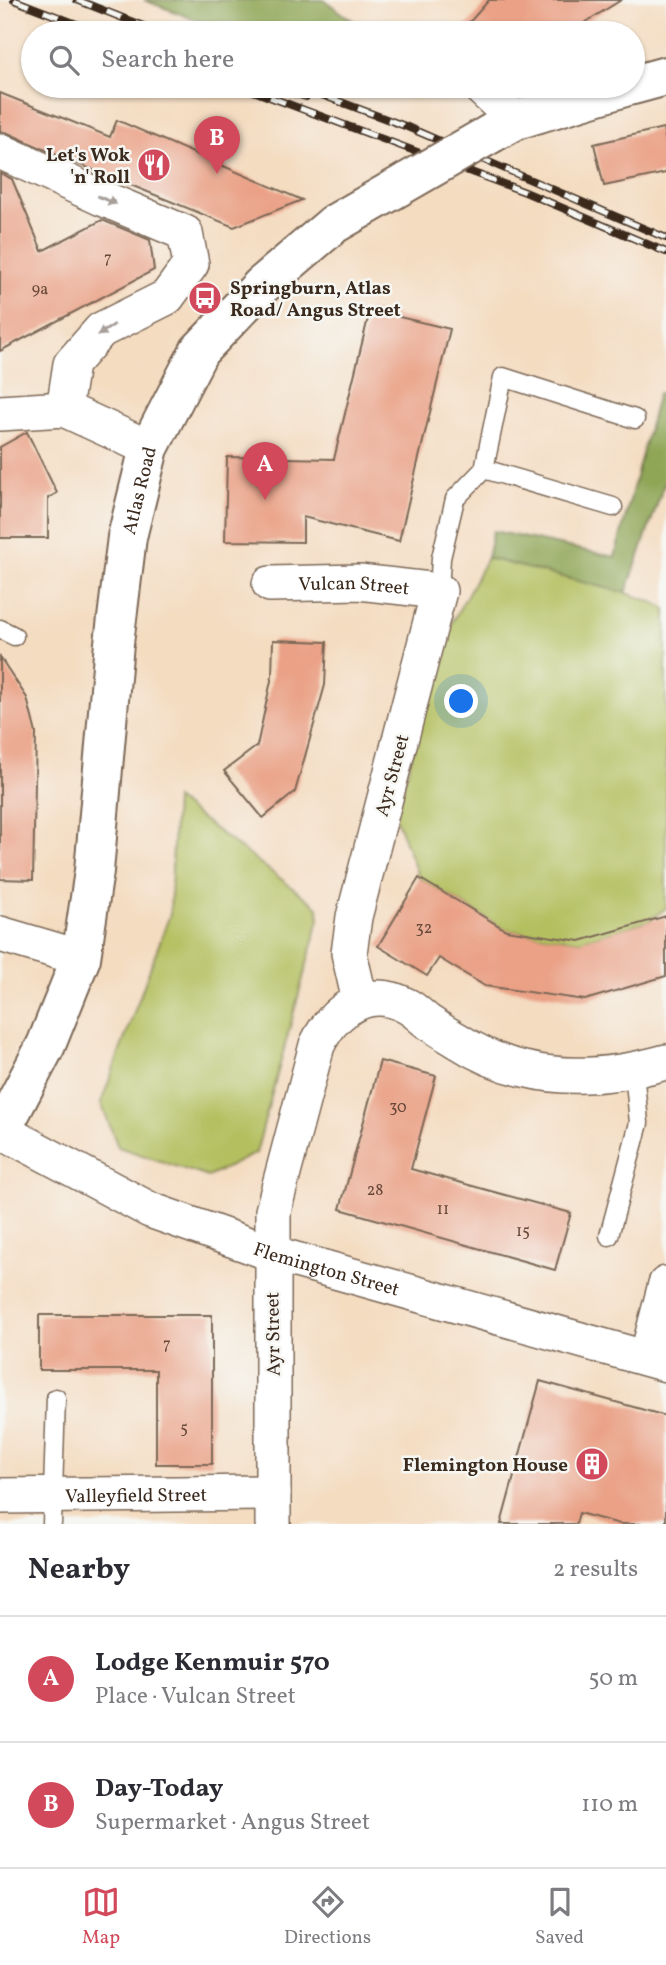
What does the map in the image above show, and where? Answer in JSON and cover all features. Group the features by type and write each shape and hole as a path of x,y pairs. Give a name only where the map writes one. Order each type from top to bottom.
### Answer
{"street":[{"name":"Atlas Road","path":"645,81 666,76"},
{"path":"486,98 504,126"},
{"name":"Atlas Road","path":"1,1132 46,1045 81,958 94,872 114,643 127,537 149,447 199,351 261,286 334,224 504,126 591,98"},
{"path":"0,151 185,233 191,264 167,297 101,330 71,364 64,409"},
{"path":"0,413 64,409 149,447"},
{"name":"Vulcan Street","path":"270,584 359,582 439,591"},
{"name":"Ayr Street","path":"273,1508 272,1211 317,1045 335,1018 347,1006 360,1001 349,953 352,928 439,591"},
{"path":"0,934 81,958"},
{"path":"360,1001 377,997 392,999 408,1006 459,1042 522,1069 557,1075 592,1075 650,1066"},
{"name":"Flemington Street","path":"1,1132 150,1210 271,1253 657,1361"},
{"path":"657,1361 666,1284"},
{"name":"Valleyfield Street","path":"0,1496 52,1510 273,1508"}],"lane":[{"path":"439,591 441,558 455,499 485,469 503,377 635,419"},
{"path":"485,469 613,507"},
{"path":"609,1236 639,1123 650,1066"},
{"path":"52,1510 56,1398"}],"green space":[{"path":"144,0 324,0 353,21 199,21"},
{"path":"658,393 666,393 666,479 626,593 487,558 493,531 615,557"},
{"path":"487,558 626,593 666,609 666,908 649,921 580,941 506,930 419,878 395,816 446,634"},
{"path":"175,799 318,907 319,919 256,1153 208,1177 118,1147 101,1103 170,914"}],"building":[{"path":"489,0 621,0 587,21 471,21"},
{"path":"0,93 110,137 117,120 302,200 234,227 0,131"},
{"path":"663,128 666,173 604,186 594,144"},
{"path":"0,173 12,179 42,251 102,220 150,240 154,270 0,351"},
{"path":"370,310 450,329 399,541 303,517 303,542 225,541 227,457 334,459"},
{"path":"27,432 57,493 48,498 48,538 0,538 0,447"},
{"path":"273,640 327,642 325,685 295,792 263,818 224,771 257,746 272,676"},
{"path":"0,657 27,698 36,733 33,880 0,879"},
{"path":"419,878 506,930 580,941 666,916 666,976 585,1000 485,986 439,958 427,976 378,946"},
{"path":"380,1061 436,1076 411,1169 571,1213 555,1270 340,1209"},
{"path":"39,1315 212,1315 212,1464 156,1464 156,1370 39,1370"},
{"name":"Flemington House","path":"540,1381 666,1416 666,1524 620,1524 579,1513 576,1524 501,1524"}],"railway":[{"path":"14,0 69,21"},
{"path":"77,0 130,21"},
{"path":"272,98 525,192 666,252"},
{"path":"330,98 405,126 666,238"}],"place":[{"name":"Let's Wok 'n' Roll","path":"154,165"},
{"name":"Day-Today","path":"217,174"},
{"name":"Springburn, Atlas Road/ Angus Street","path":"205,298"},
{"name":"Lodge Kenmuir 570","path":"265,500"},
{"name":"Flemington House","path":"592,1464"}]}
